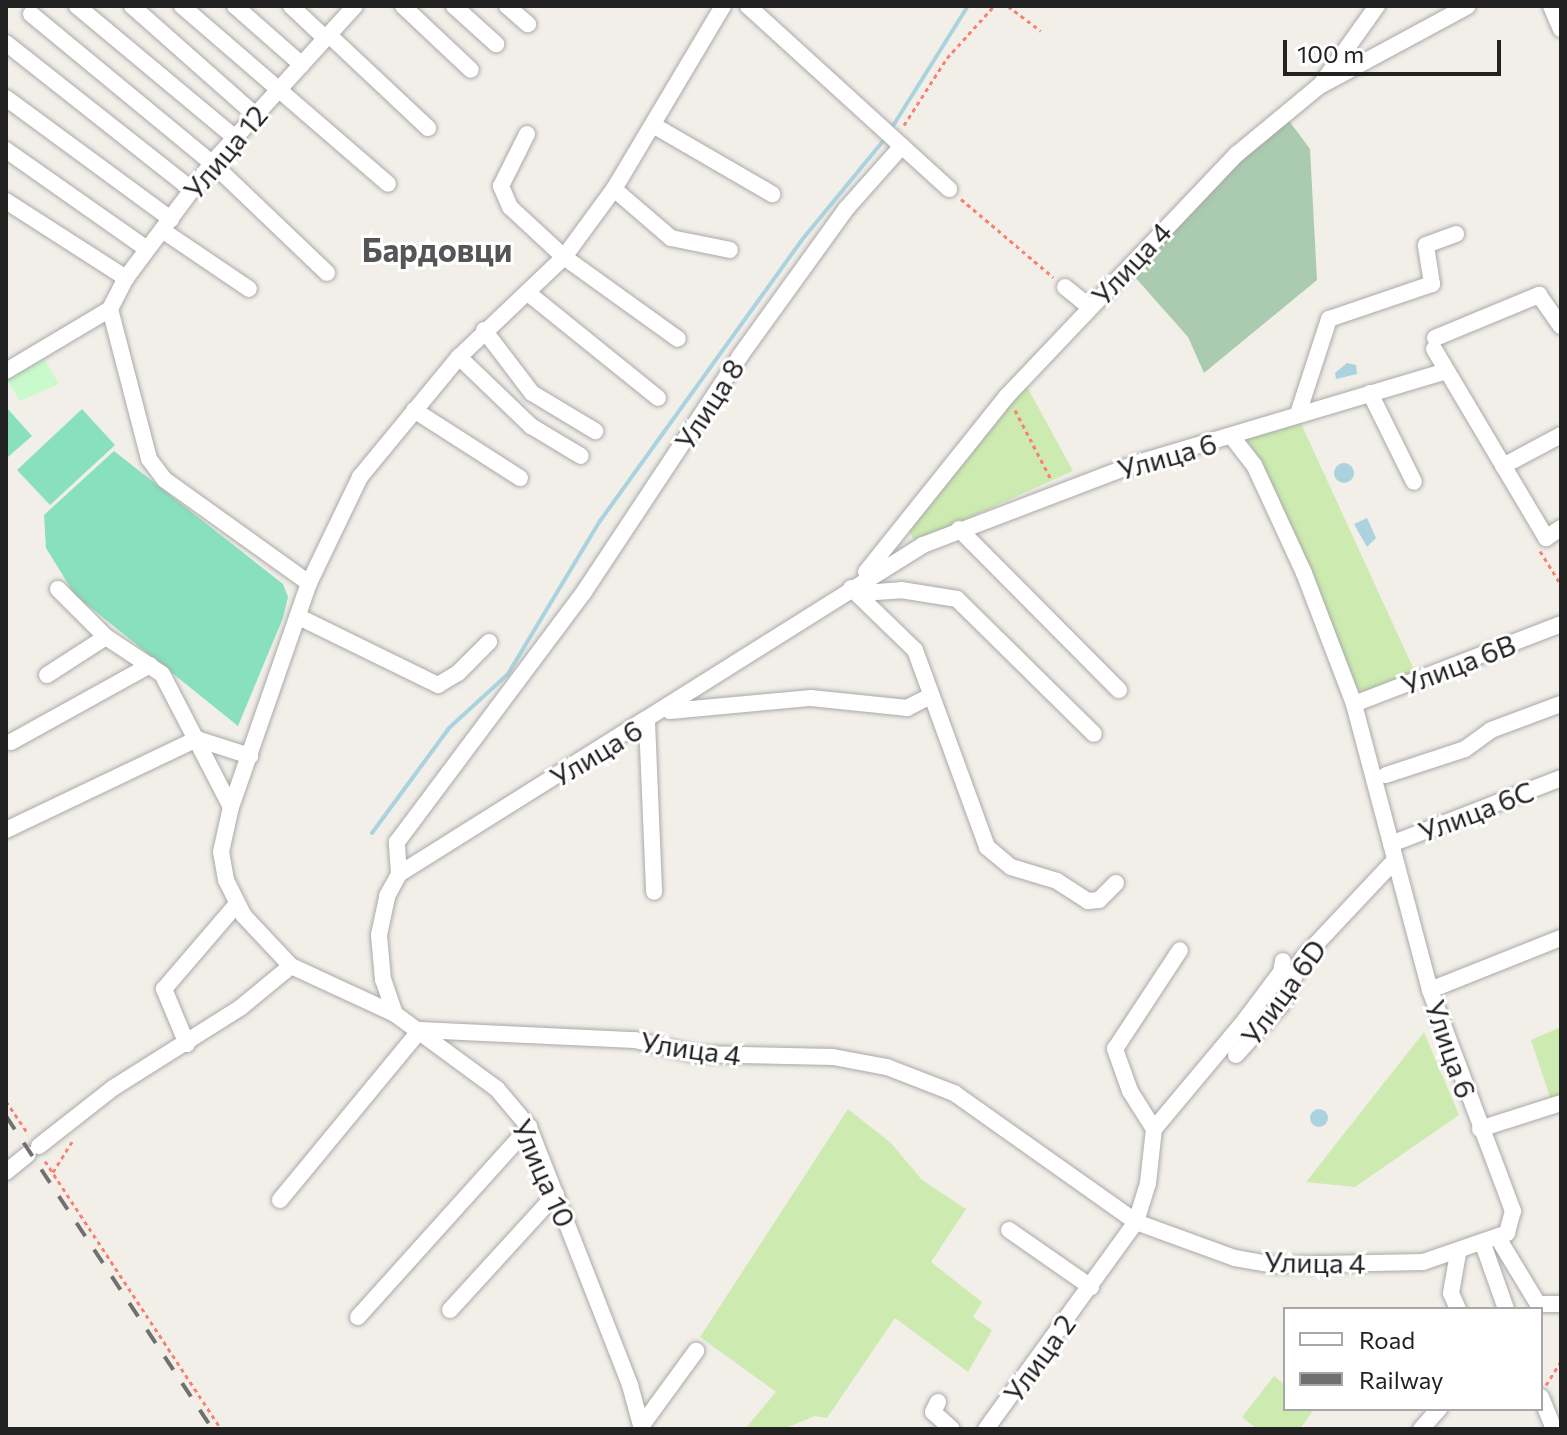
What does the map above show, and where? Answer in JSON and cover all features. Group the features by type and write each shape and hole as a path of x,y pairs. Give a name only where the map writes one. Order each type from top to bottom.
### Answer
{"street":[{"path":"77,6 234,137"},
{"path":"132,6 254,114"},
{"path":"182,6 388,184"},
{"path":"235,6 302,65"},
{"path":"291,6 428,128"},
{"name":"Улица 12","path":"110,309 126,278 212,163 355,6"},
{"path":"403,6 471,70"},
{"path":"454,6 496,44"},
{"path":"507,6 528,24"},
{"path":"6,1172 33,1146 113,1088 187,1044 291,966 236,905 221,852 231,807 309,583 360,477 484,330 564,257 614,189 723,6"},
{"path":"748,6 949,189"},
{"path":"1318,87 1377,6"},
{"name":"Улица 4","path":"857,590 1007,396 1237,154 1318,87 1468,6"},
{"path":"1551,6 1561,29"},
{"path":"31,14 212,163 327,273"},
{"path":"6,43 192,190"},
{"path":"6,98 249,289"},
{"path":"653,125 772,194"},
{"path":"527,134 501,186 527,226 564,257 678,339"},
{"name":"Улица 8","path":"399,874 397,842 445,771 584,592 740,356 846,209 899,142"},
{"path":"6,150 147,249"},
{"path":"614,189 671,238 730,250"},
{"path":"6,201 126,278"},
{"path":"1298,414 1329,319 1432,284 1426,245 1456,234"},
{"path":"1065,287 1090,307"},
{"path":"528,293 658,398"},
{"path":"1561,326 1539,295 1435,344 1446,371 1546,538 1561,528"},
{"path":"6,371 110,309 149,459 165,480 309,583"},
{"path":"484,330 532,393 595,431"},
{"path":"459,357 531,426 581,456"},
{"path":"1233,438 1298,414 1446,371"},
{"path":"1370,393 1414,482"},
{"path":"414,410 520,478"},
{"path":"1503,466 1561,435"},
{"name":"Улица 6","path":"399,874 959,529 1057,491 1233,438 1254,465 1304,573 1354,704 1430,990 1513,1211 1511,1227 1490,1241"},
{"path":"959,529 1119,690"},
{"path":"58,589 106,637 162,674 231,807"},
{"path":"857,590 915,650 987,847 1011,867 1057,881 1088,901 1099,900 1116,883"},
{"path":"857,590 901,590 957,599 1094,734"},
{"path":"299,617 438,685 458,673 489,642"},
{"name":"Улица 6B","path":"1354,704 1561,624"},
{"path":"47,675 106,637"},
{"path":"11,742 150,665"},
{"path":"664,712 797,699 907,708 931,696"},
{"path":"1386,775 1465,749 1491,730 1561,704"},
{"path":"647,722 654,892"},
{"path":"6,830 197,739 250,756"},
{"name":"Улица 6C","path":"1393,852 1561,778"},
{"name":"Улица 6D","path":"1230,1050 1281,1005 1303,958 1393,852"},
{"path":"395,1014 383,980 379,935 387,896 399,874"},
{"path":"187,1044 164,989 236,905"},
{"path":"1430,990 1561,938"},
{"path":"1154,1129 1130,1091 1115,1049 1180,950"},
{"path":"1136,1222 1148,1183 1154,1129 1230,1050 1281,972 1283,961"},
{"name":"Улица 10","path":"291,966 395,1014 420,1030 497,1089 529,1127 642,1427"},
{"path":"280,1200 420,1030"},
{"name":"Улица 4","path":"420,1030 635,1040 695,1054 833,1057 887,1067 954,1093 1136,1222 1197,1247 1273,1265 1423,1262 1458,1254 1490,1241"},
{"path":"1480,1129 1561,1103"},
{"path":"358,1317 529,1127"},
{"path":"450,1310 556,1194"},
{"name":"Улица 2","path":"986,1429 1136,1222"},
{"name":"Улица 2","path":"1009,1230 1091,1287"},
{"path":"1490,1241 1538,1304 1561,1304"},
{"path":"1490,1241 1506,1307"},
{"path":"1457,1307 1451,1293 1458,1254"},
{"path":"642,1427 696,1351"},
{"path":"1543,1401 1554,1429"},
{"path":"938,1402 933,1412 952,1429"},
{"path":"1421,1429 1437,1411"}],"path":[{"path":"899,142 947,58 994,6"},
{"path":"1008,6 1041,31"},
{"path":"949,189 1065,287"},
{"path":"1007,396 1057,491"},
{"path":"1546,538 1535,542 1561,585"},
{"path":"6,1101 221,1429"},
{"path":"1543,1392 1561,1361"}],"green space":[{"path":"1284,114 1310,149 1317,280 1204,373 1188,337 1126,267"},
{"path":"44,359 59,384 20,401 6,378"},
{"path":"1025,383 1073,471 915,542 907,527"},
{"path":"6,407 32,436 8,457 6,455"},
{"path":"82,409 115,445 50,505 17,470"},
{"path":"1298,417 1416,674 1364,693 1356,687 1262,463 1246,438"},
{"path":"114,451 283,584 288,597 283,618 238,726 75,595 46,548 44,515"},
{"path":"1561,1027 1561,1100 1552,1103 1531,1040"},
{"path":"1424,1032 1459,1115 1355,1187 1306,1182"},
{"path":"848,1109 891,1143 922,1180 966,1209 931,1262 982,1302 973,1317 992,1330 968,1372 895,1318 827,1418 815,1416 783,1429 745,1429 776,1392 700,1337"},
{"path":"1274,1376 1283,1383 1283,1411 1313,1411 1300,1429 1257,1429 1242,1417"}],"water":[{"path":"1347,363 1356,365 1357,374 1336,379 1335,373"},
{"path":"1344,463 1351,466 1354,473 1351,480 1344,483 1337,480 1334,473 1337,466"},
{"path":"1367,518 1376,538 1367,547 1354,524"},
{"path":"1319,1109 1328,1118 1319,1127 1310,1118"}],"waterway":[{"path":"891,129 968,6"},
{"path":"372,833 449,728 508,674 600,521 801,241 884,140"}],"railway":[{"path":"6,1116 212,1429"}],"district":[{"name":"Бардовци","path":"437,249"}]}
